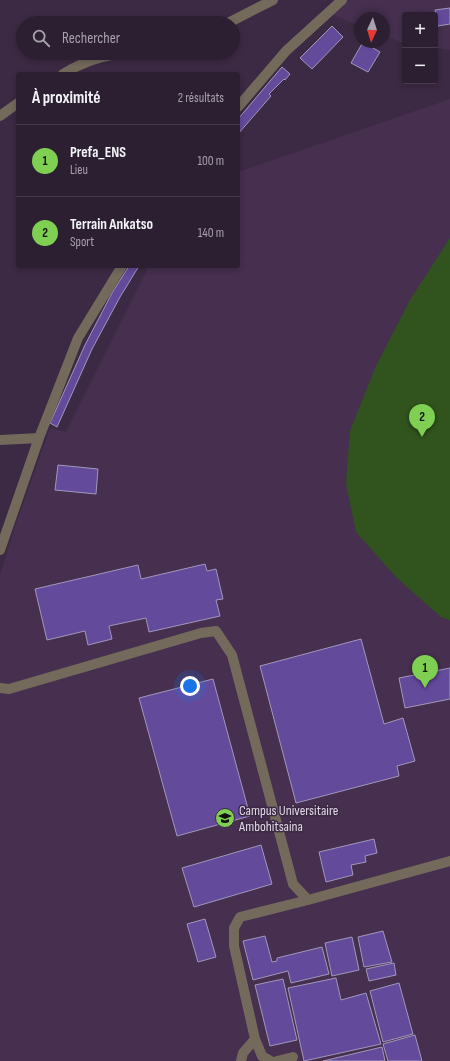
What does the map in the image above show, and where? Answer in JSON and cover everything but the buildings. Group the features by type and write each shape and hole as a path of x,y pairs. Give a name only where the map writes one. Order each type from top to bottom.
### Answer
{"street":[{"path":"240,17 273,0"},
{"path":"240,105 286,51 342,0"},
{"path":"67,72 94,60"},
{"path":"0,116 16,104"},
{"path":"0,550 39,438 78,338 121,268"},
{"path":"0,440 39,438"},
{"path":"0,688 9,689 201,633 216,631 232,655 293,884 308,900"},
{"path":"271,1061 262,1056 255,1038 234,946 234,928 240,917 450,861"},
{"path":"241,1061 243,1053 255,1038"},
{"path":"276,1061 293,1057"}],"shaded area":[{"path":"341,0 450,0 450,50 438,48 438,12 402,12 402,43 390,38 390,12 354,12 354,24 328,13"},
{"name":"Campus Universitaire Ambohitsaina","path":"450,99 450,1061 0,1061 0,575 15,526 50,428 66,432 148,268 240,268 240,171"}],"green space":[{"path":"450,238 450,620 441,617 396,577 356,532 346,484 350,431 376,366 410,300"}],"place":[{"name":"Terrain Ankatso","path":"422,437"},
{"name":"Prefa_ENS","path":"425,688"},
{"name":"Campus Universitaire Ambohitsaina","path":"225,818"}]}
